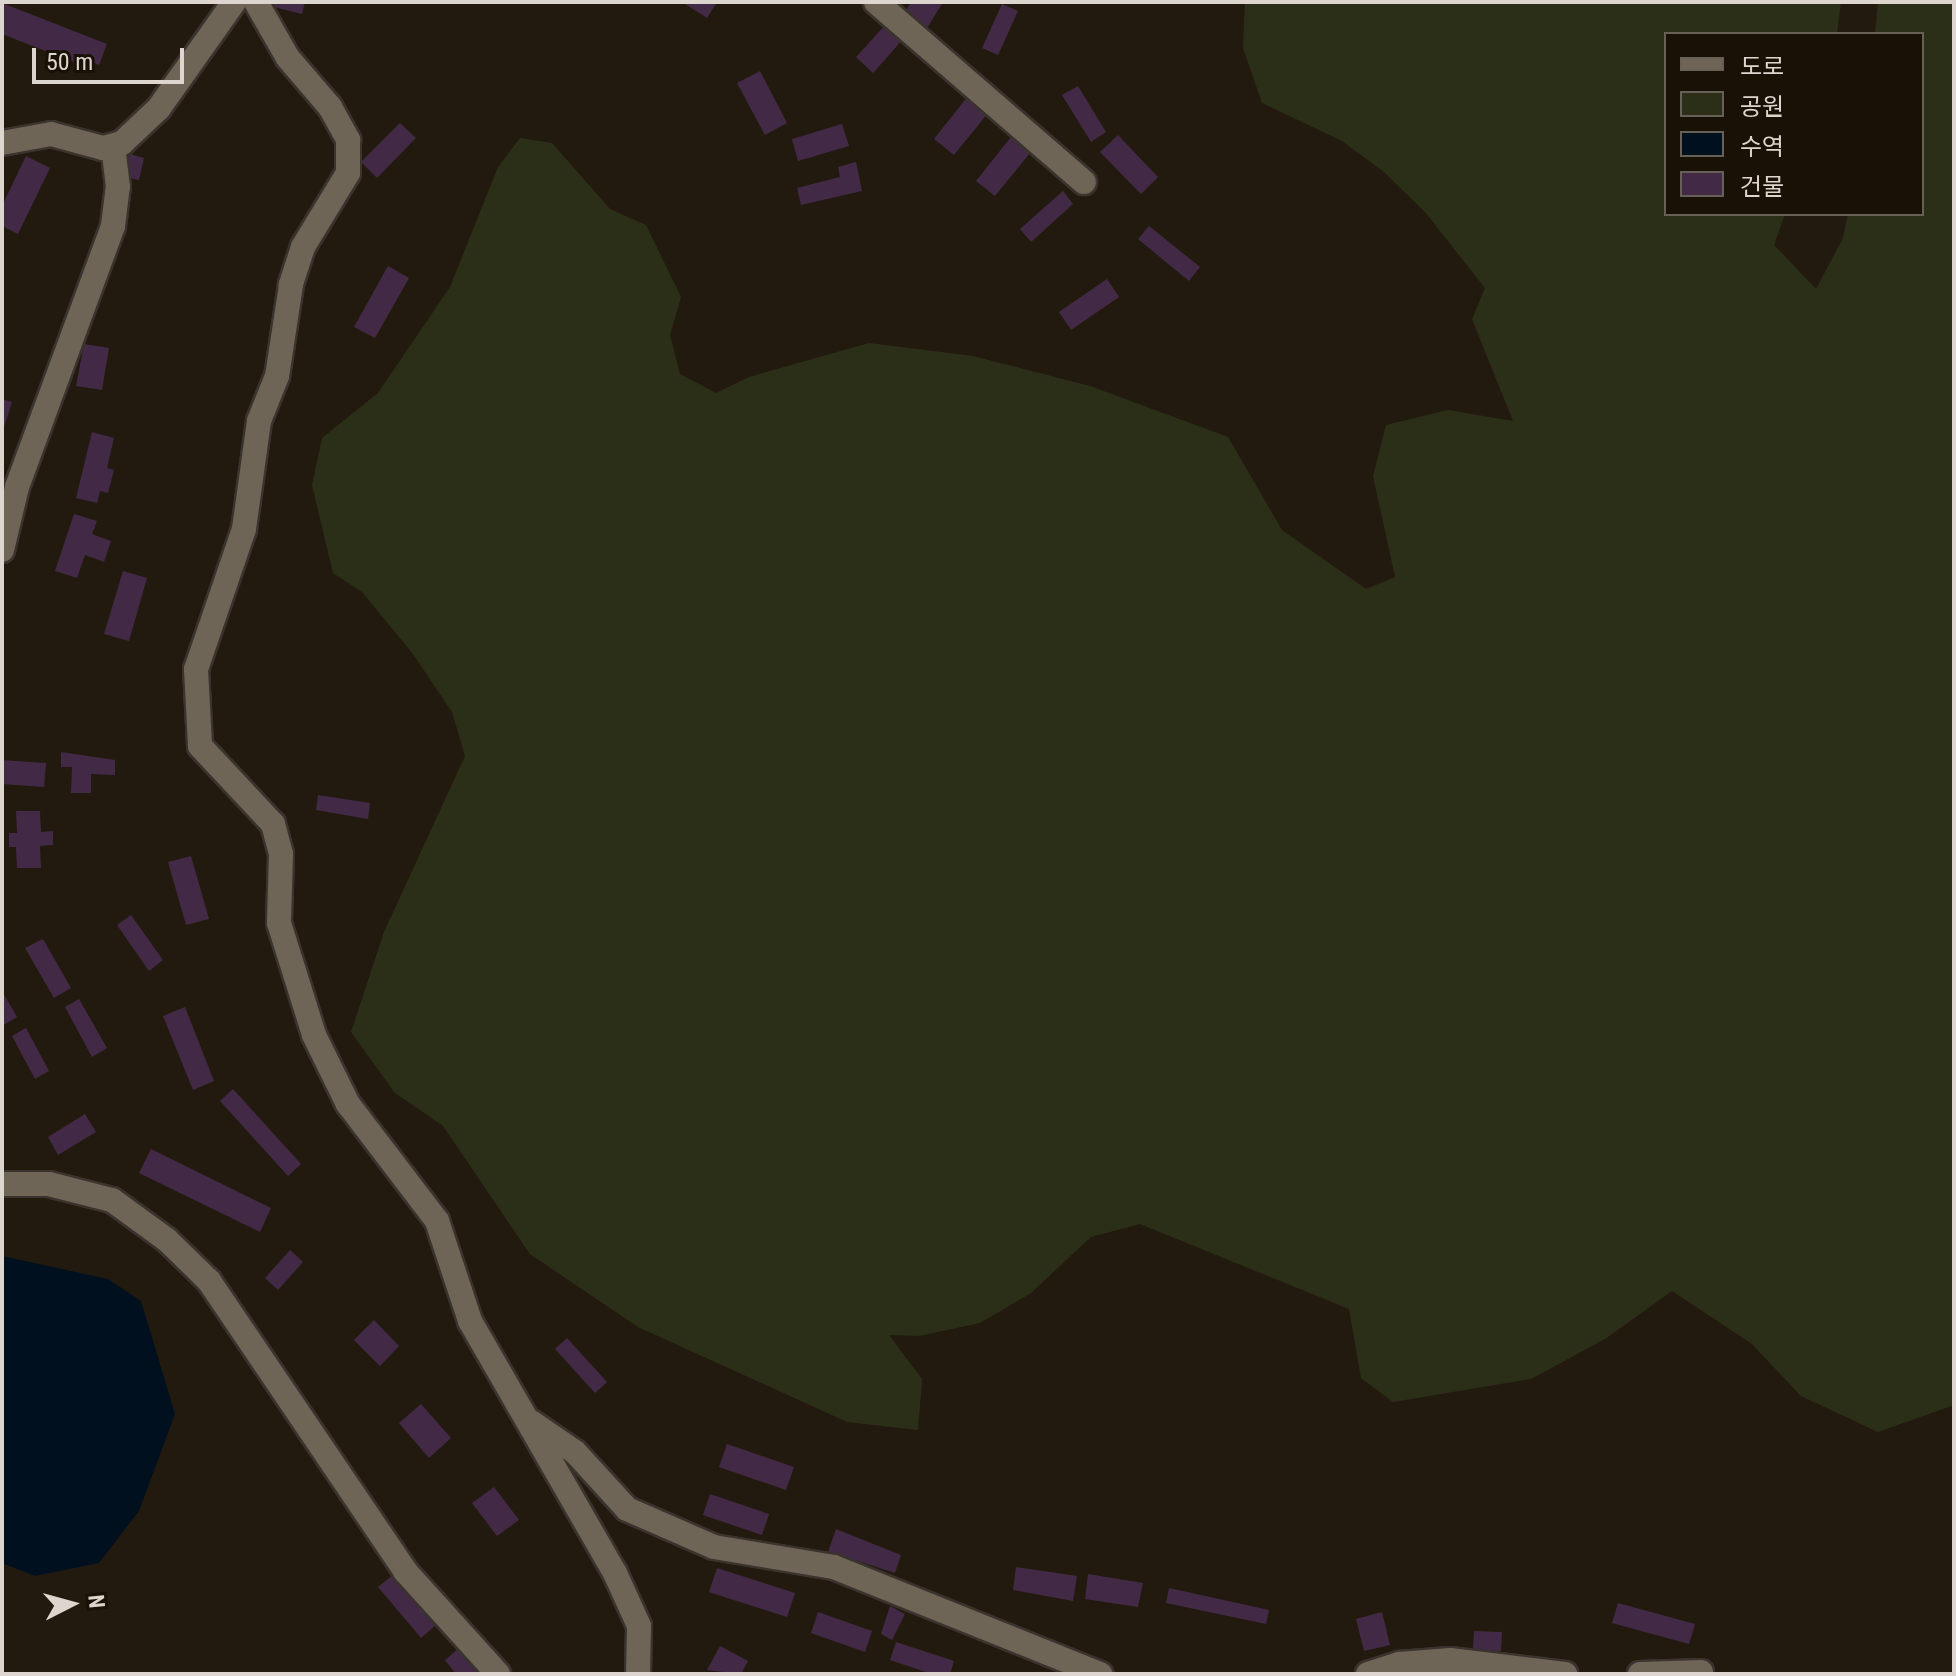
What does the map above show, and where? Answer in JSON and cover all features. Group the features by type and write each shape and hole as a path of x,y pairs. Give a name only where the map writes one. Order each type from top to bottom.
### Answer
{"street":[{"path":"113,148 159,108 234,2"},
{"path":"256,2 288,58 330,107 348,140 348,173 303,247 288,297 277,376 259,421 244,529 196,669 200,746 273,824 281,854 279,923 314,1035 348,1104 437,1221 470,1321 531,1422 562,1486 615,1573 639,1626 638,1674"},
{"path":"876,2 1084,182"},
{"path":"2,143 51,134 113,148"},
{"path":"2,550 17,487 113,226 118,187 113,148"},
{"path":"2,1184 49,1184 112,1200 199,1271 405,1571 498,1674"},
{"path":"531,1422 575,1452 627,1509 714,1547 834,1567 1100,1674"},
{"path":"1368,1674 1399,1664 1450,1660 1565,1674"},
{"path":"1640,1674 1701,1672"}],"green space":[{"path":"1245,2 1841,2 1837,32 1664,32 1664,216 1784,216 1774,245 1816,289 1843,238 1848,216 1924,216 1924,32 1875,32 1878,2 1954,2 1954,1405 1878,1432 1801,1396 1752,1344 1672,1291 1605,1339 1531,1379 1393,1402 1361,1378 1349,1309 1140,1224 1091,1237 1031,1293 980,1323 919,1336 889,1335 922,1379 918,1430 847,1422 638,1327 530,1254 443,1126 395,1093 351,1032 384,932 465,756 452,712 413,654 362,592 333,573 312,485 322,438 378,393 450,287 498,167 520,138 552,143 610,209 646,225 681,297 670,335 680,374 716,393 749,377 869,343 973,356 1090,386 1228,437 1282,530 1366,589 1395,577 1373,476 1386,425 1448,410 1513,421 1472,319 1485,288 1425,212 1384,172 1342,141 1262,103 1243,48"}],"water":[{"path":"2,1256 108,1279 141,1301 175,1414 139,1511 99,1563 35,1576 2,1563"}],"building":[{"path":"275,2 305,2 302,14 274,7"},
{"path":"682,2 717,2 707,18"},
{"path":"911,2 943,2 926,30 903,16"},
{"path":"2,3 107,44 99,65 81,58 79,64 2,34"},
{"path":"1002,4 1018,11 998,55 982,48"},
{"path":"888,22 905,37 873,73 856,57"},
{"path":"760,71 787,123 765,135 737,83"},
{"path":"1078,86 1106,132 1091,142 1062,95"},
{"path":"968,96 988,113 954,155 934,139"},
{"path":"400,123 416,138 377,178 361,162"},
{"path":"842,124 849,146 798,161 792,139"},
{"path":"1015,132 1034,148 995,196 976,181"},
{"path":"1118,135 1158,177 1141,194 1100,152"},
{"path":"130,154 144,158 139,180 124,177"},
{"path":"26,156 50,168 18,234 2,226 2,206"},
{"path":"856,162 862,191 801,205 797,188 840,177 838,167"},
{"path":"1063,191 1073,204 1031,242 1020,229"},
{"path":"1149,226 1200,267 1189,281 1138,239"},
{"path":"388,266 409,278 375,338 354,327"},
{"path":"1107,279 1119,297 1071,330 1059,312"},
{"path":"84,344 109,348 102,390 76,386"},
{"path":"2,399 12,402 3,430 2,430"},
{"path":"92,432 114,438 107,468 114,470 108,493 100,491 97,503 76,498"},
{"path":"74,514 97,521 92,534 111,541 104,562 85,555 77,578 55,571"},
{"path":"123,571 147,578 129,641 104,634"},
{"path":"61,752 115,760 115,775 91,774 91,793 71,793 72,767 61,767"},
{"path":"2,760 46,763 44,787 2,784"},
{"path":"318,795 370,803 368,819 316,810"},
{"path":"16,811 40,811 41,832 53,831 53,845 40,846 41,868 17,868 16,847 9,847 9,833 17,833"},
{"path":"191,856 209,919 186,925 168,862"},
{"path":"131,915 163,960 149,971 117,925"},
{"path":"43,939 71,988 54,998 25,948"},
{"path":"2,991 17,1017 2,1026"},
{"path":"79,999 107,1048 92,1057 65,1007"},
{"path":"185,1007 214,1081 193,1090 163,1016"},
{"path":"26,1028 49,1071 35,1079 12,1036"},
{"path":"233,1089 301,1164 288,1176 220,1101"},
{"path":"85,1114 96,1132 58,1155 48,1137"},
{"path":"151,1149 271,1208 260,1232 139,1173"},
{"path":"290,1250 303,1262 278,1290 265,1278"},
{"path":"374,1320 399,1346 380,1366 354,1340"},
{"path":"567,1338 607,1382 595,1393 555,1349"},
{"path":"421,1404 451,1438 429,1458 399,1423"},
{"path":"727,1444 794,1467 786,1490 719,1467"},
{"path":"494,1487 519,1520 497,1536 472,1503"},
{"path":"710,1494 769,1514 762,1535 703,1515"},
{"path":"836,1529 901,1555 895,1573 855,1560 853,1567 826,1558"},
{"path":"1016,1567 1077,1576 1073,1601 1013,1590"},
{"path":"717,1568 795,1593 787,1617 709,1592"},
{"path":"394,1574 436,1625 421,1638 378,1587"},
{"path":"1088,1574 1143,1583 1138,1607 1085,1599"},
{"path":"1169,1588 1269,1610 1266,1624 1166,1603"},
{"path":"1618,1603 1695,1624 1689,1644 1612,1623"},
{"path":"890,1606 905,1614 892,1640 881,1634"},
{"path":"818,1612 872,1631 865,1652 811,1633"},
{"path":"1382,1612 1390,1645 1364,1651 1356,1619"},
{"path":"1474,1631 1502,1632 1501,1651 1473,1650"},
{"path":"896,1642 954,1661 950,1674 932,1674 890,1660"},
{"path":"720,1646 748,1661 741,1674 707,1670"},
{"path":"458,1649 478,1674 456,1674 445,1660"}]}
